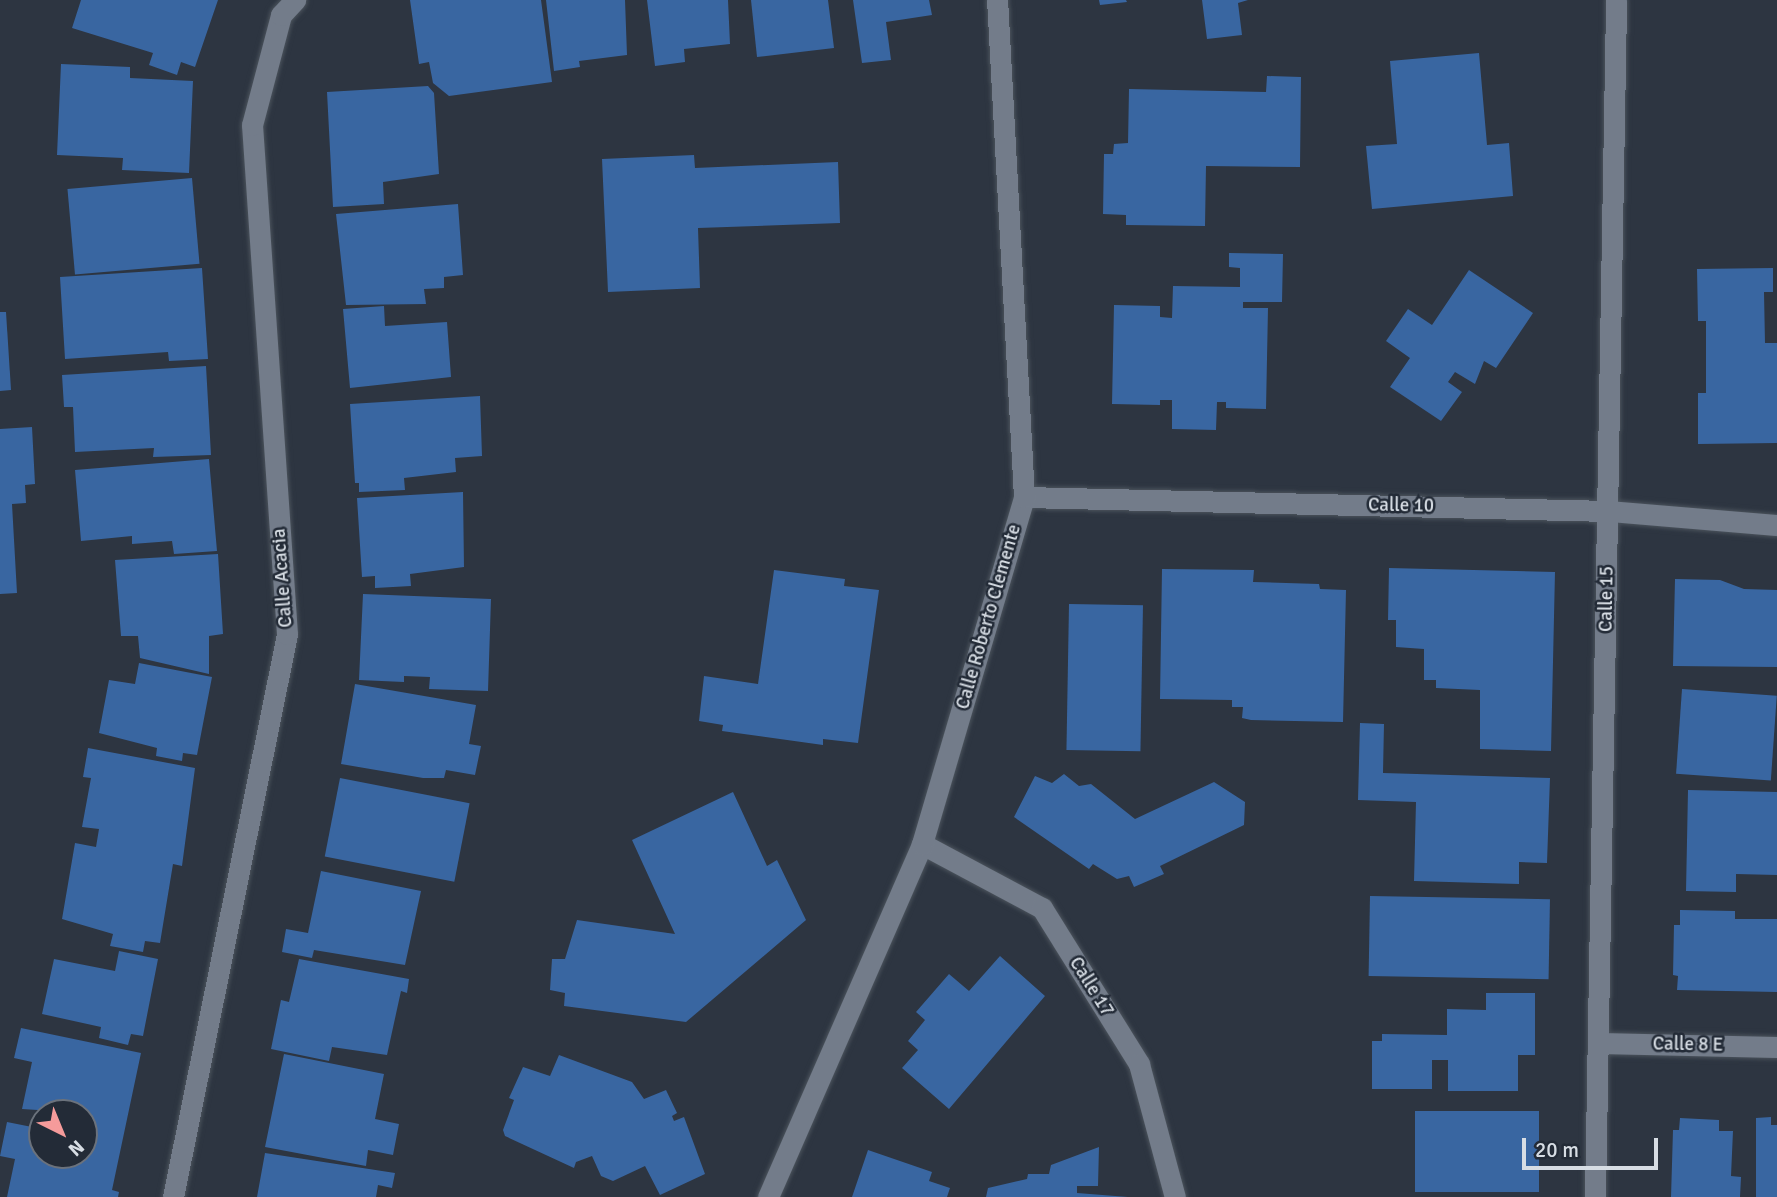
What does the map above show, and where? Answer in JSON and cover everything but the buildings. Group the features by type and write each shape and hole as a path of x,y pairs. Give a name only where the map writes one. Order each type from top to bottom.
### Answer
{"street":[{"name":"Calle Acacia","path":"173,1197 287,634 253,125 281,15 295,0"},
{"name":"Calle Roberto Clemente","path":"768,1197 922,844 1024,497 997,0"},
{"name":"Calle 15","path":"1595,1197 1609,511 1615,0"},
{"name":"Calle 10","path":"1024,497 1609,511 1777,525"},
{"name":"Calle 17","path":"922,844 1042,908 1139,1063 1175,1197"},
{"name":"Calle 8 E","path":"1599,1043 1777,1047"}]}
